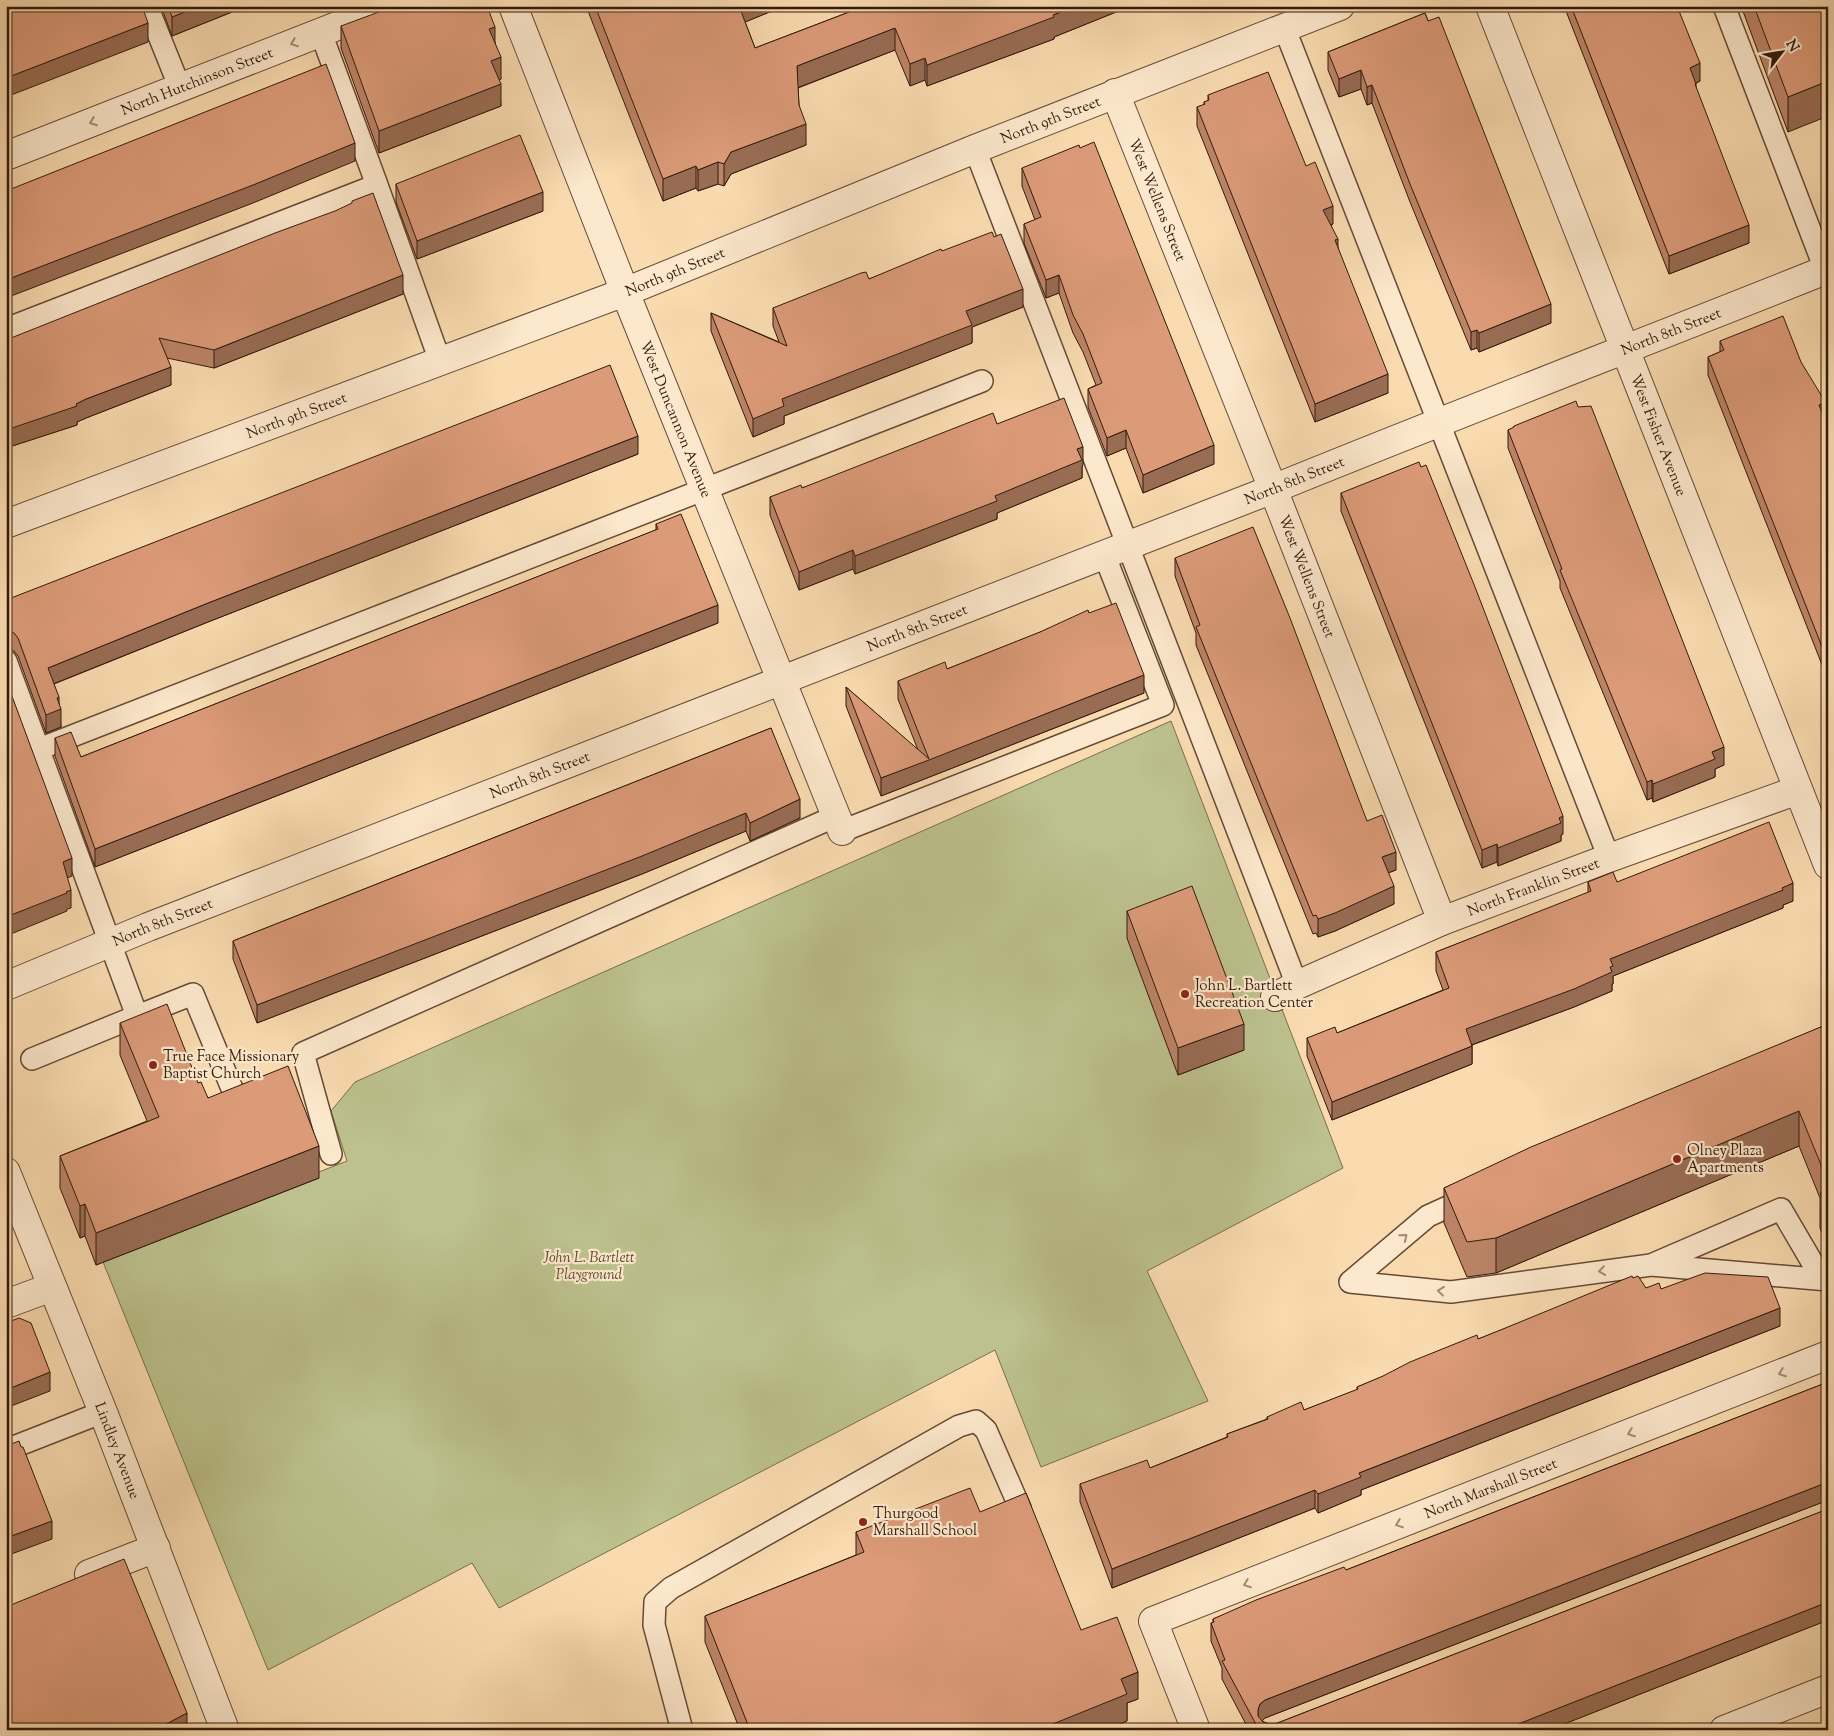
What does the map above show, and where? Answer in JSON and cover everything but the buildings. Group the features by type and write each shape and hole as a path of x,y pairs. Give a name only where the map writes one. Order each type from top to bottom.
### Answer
{"street":[{"name":"North Hutchinson Street","path":"6,156 388,6"},
{"name":"West Duncannon Avenue","path":"513,6 625,292 839,823"},
{"name":"North 9th Street","path":"6,524 625,292 1115,93 1290,19 1340,6"},
{"name":"West Fisher Avenue","path":"1490,6 1798,790 1825,851"},
{"name":"West Wellens Street","path":"1115,93 1442,921"},
{"name":"North 8th Street","path":"6,986 111,942 1273,489 1438,421 1827,272"},
{"name":"North Franklin Street","path":"1286,991 1442,921 1608,858 1798,790"},
{"name":"Lindley Avenue","path":"6,1172 103,1412 223,1727"},
{"path":"6,1304 52,1287"},
{"name":"North Marshall Street","path":"1196,1730 1154,1621 1828,1355"},
{"path":"68,1583 156,1548"},
{"path":"1724,1730 1828,1689"}],"lane":[{"path":"147,6 180,88"},
{"path":"1724,6 1827,272"},
{"path":"1290,19 1438,421 1608,858"},
{"path":"321,33 440,361"},
{"path":"975,149 1116,550 1286,991"},
{"path":"6,329 377,185"},
{"path":"39,749 982,381"},
{"path":"331,1154 303,1053 839,823 1163,705 1116,550"},
{"path":"6,661 137,1016"},
{"path":"32,1059 194,994 233,1091"},
{"path":"1490,1188 1428,1216 1350,1282 1451,1292 1651,1265 1825,1280"},
{"path":"1651,1265 1781,1209 1825,1280"},
{"path":"6,1450 103,1412"},
{"path":"682,1730 654,1625 655,1602 671,1588 959,1426 976,1421 986,1430 1020,1508"}],"green space":[{"name":"John L. Bartlett Playground","path":"1171,721 1343,1168 1147,1271 1208,1401 1041,1467 995,1350 499,1608 472,1563 268,1670 101,1257 347,1161 331,1111 355,1082"}],"place":[{"name":"John L. Bartlett Recreation Center","path":"1185,994"},
{"name":"True Face Missionary Baptist Church","path":"153,1065"},
{"name":"Olney Plaza Apartments","path":"1677,1159"},
{"name":"Thurgood Marshall School","path":"863,1522"}]}
